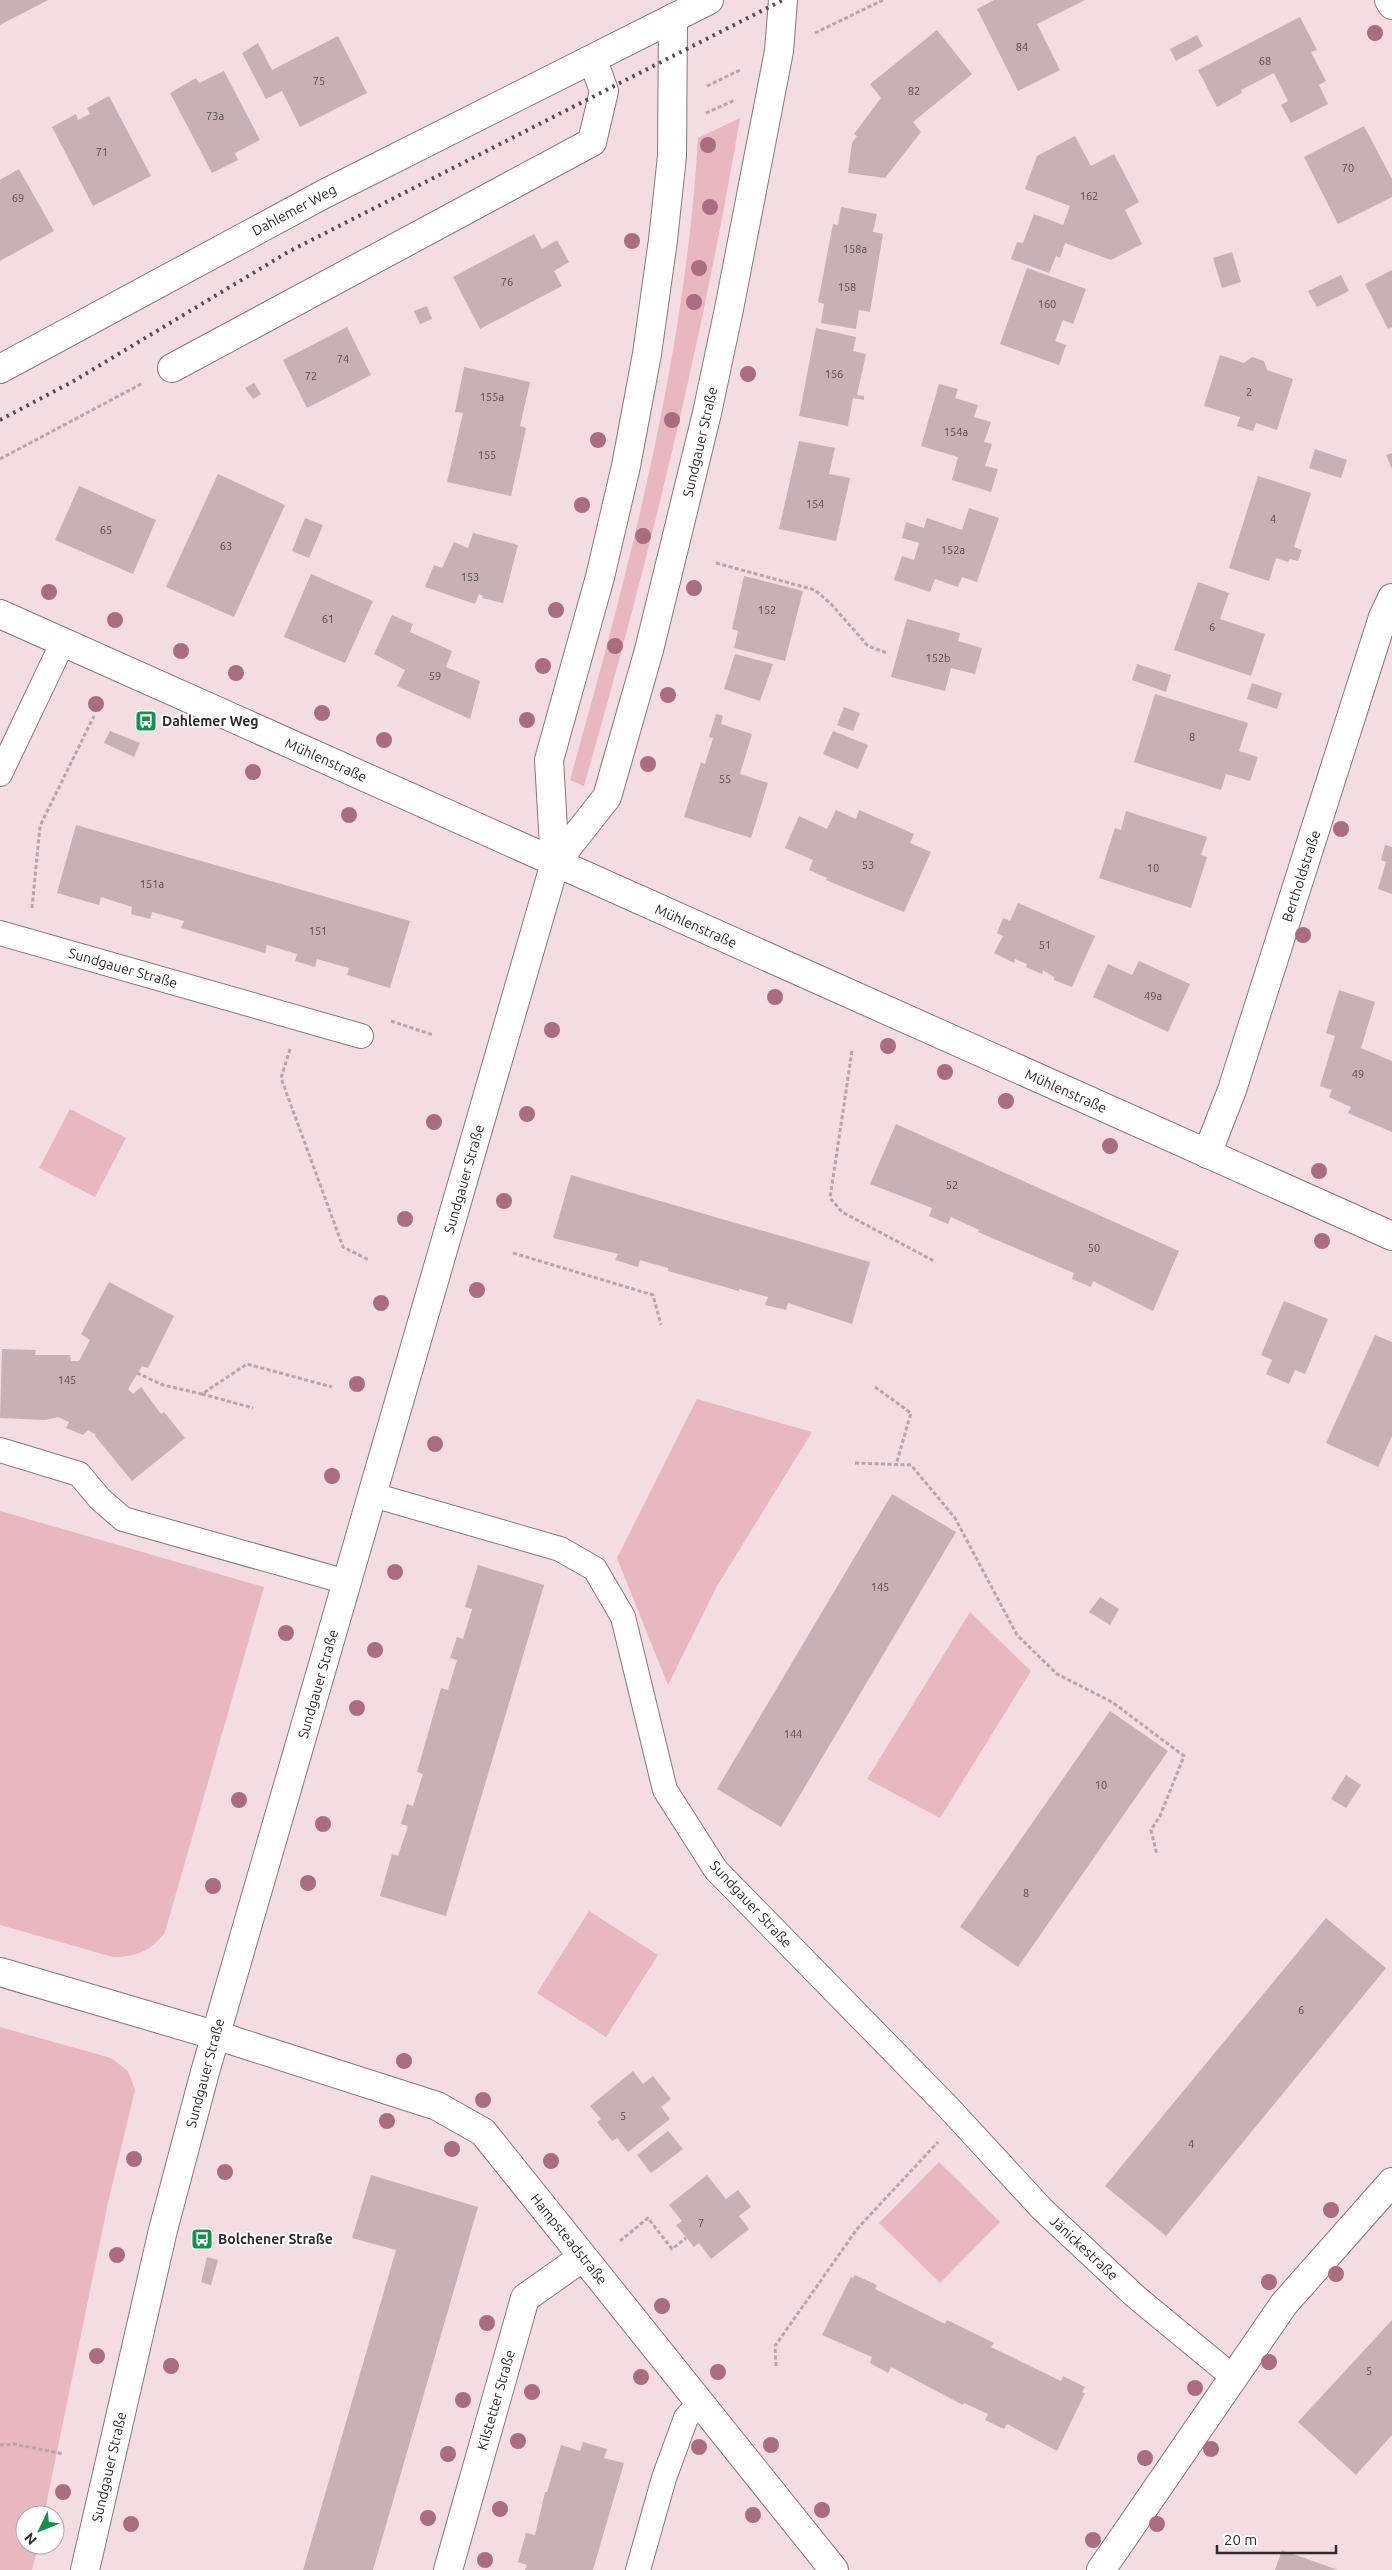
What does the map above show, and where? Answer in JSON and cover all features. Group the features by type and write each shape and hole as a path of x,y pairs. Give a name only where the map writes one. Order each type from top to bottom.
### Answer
{"street":[{"name":"Dahlemer Weg","path":"0,369 324,194 710,0"},
{"name":"Sundgauer Straße","path":"555,862 607,797 649,650 707,413 729,309 779,51 783,0"},
{"path":"1390,0 1392,5"},
{"name":"Sundgauer Straße","path":"85,2570 164,2230 215,2035 348,1582 555,862 549,760 600,577 626,466 647,354 661,259 672,156 674,18"},
{"path":"172,368 592,142 604,91 593,60"},
{"name":"Bertholdstraße","path":"1207,1154 1232,1090 1383,617 1392,598"},
{"name":"Mühlenstraße","path":"0,614 1392,1236"},
{"path":"0,1972 215,2035"},
{"name":"Hampsteadstraße","path":"215,2035 437,2106 483,2132 834,2570"},
{"path":"1101,2570 1284,2304 1392,2182"},
{"name":"Kilstetter Straße","path":"448,2570 525,2298 583,2256"}],"lane":[{"path":"0,774 63,642"},
{"name":"Sundgauer Straße","path":"0,933 361,1036"},
{"path":"0,1450 79,1474 100,1499 123,1519 348,1582"},
{"name":"Sundgauer Straße","path":"373,1495 560,1549 595,1569 623,1617 665,1790 711,1862 869,2028 951,2110"},
{"name":"Jänickestraße","path":"951,2110 1042,2209 1136,2298 1233,2377"},
{"path":"638,2570 664,2478 686,2418 701,2402"}],"path":[{"path":"699,117 737,99"},
{"path":"0,459 172,368"},
{"path":"716,563 815,590 868,646 887,653"},
{"path":"32,911 40,826 94,716"},
{"path":"301,1019 281,1078 343,1247 369,1260"},
{"path":"388,1020 433,1035"},
{"path":"852,1051 830,1198 842,1212 934,1261"},
{"path":"513,1253 653,1296 661,1325"},
{"path":"202,1394 247,1364 332,1387"},
{"path":"137,1373 163,1385 253,1408"},
{"path":"875,1387 911,1413 896,1465"},
{"path":"855,1463 911,1465 955,1518 1017,1635 1057,1674 1112,1702 1184,1756 1160,1816 1151,1830 1157,1855"},
{"path":"776,2366 776,2346 857,2228 933,2150 951,2110"},
{"path":"620,2240 648,2218 672,2249 686,2238"},
{"path":"0,2445 14,2444 64,2454"}],"shaded area":[{"path":"740,118 691,371 630,621 584,786 570,780 633,542 667,382 681,301 691,220 698,138"},
{"path":"70,1109 126,1138 95,1197 39,1168"},
{"path":"697,1399 812,1432 717,1586 668,1685 617,1558"},
{"path":"0,1511 264,1587 165,1932 149,1948 136,1954 113,1957 0,1925"},
{"path":"970,1612 1031,1671 940,1818 867,1779"},
{"path":"589,1911 658,1955 606,2037 537,1993"},
{"path":"0,2027 111,2058 128,2071 135,2090 109,2198 46,2505 15,2505 15,2555 36,2555 32,2570 0,2570"},
{"path":"939,2162 1000,2222 940,2283 879,2223"}],"building":[{"path":"0,0 48,0 0,25"},
{"path":"994,0 1085,0 1037,24 1060,70 1018,91 977,9"},
{"path":"1300,17 1317,50 1311,52 1326,81 1319,85 1328,104 1291,123 1281,105 1288,101 1274,73 1241,90 1242,93 1217,107 1198,70"},
{"path":"937,30 972,74 913,122 921,132 885,178 848,173 852,143 857,136 854,134 881,98 870,84"},
{"path":"1197,35 1203,46 1176,61 1170,49"},
{"path":"338,36 367,93 300,127 282,91 266,99 242,53 258,43 272,70"},
{"path":"224,71 260,140 235,153 238,160 212,173 170,93 196,78 199,83"},
{"path":"109,96 151,176 93,206 52,127 76,114 78,120 90,114 87,108"},
{"path":"1364,126 1392,179 1392,197 1338,224 1304,157"},
{"path":"1075,136 1091,166 1114,154 1139,202 1125,210 1142,244 1111,260 1065,243 1060,258 1056,256 1049,273 1011,259 1017,242 1023,243 1034,214 1063,225 1070,206 1025,189 1037,156"},
{"path":"19,169 54,231 0,261 0,180"},
{"path":"841,207 877,214 873,232 883,234 870,312 859,310 856,329 821,323 824,304 818,302 833,224 838,225"},
{"path":"534,234 542,249 557,240 569,262 554,271 562,286 480,329 453,277"},
{"path":"1232,252 1241,282 1222,288 1213,258"},
{"path":"1027,268 1086,289 1073,324 1063,320 1055,341 1066,345 1059,365 1000,344"},
{"path":"1392,270 1392,327 1388,329 1365,284"},
{"path":"1341,275 1349,291 1317,307 1308,291"},
{"path":"427,306 432,319 420,324 414,311"},
{"path":"347,327 371,375 307,408 283,360"},
{"path":"816,328 856,337 853,351 866,354 857,395 864,396 864,400 853,398 848,426 799,416"},
{"path":"1220,355 1244,363 1252,357 1264,361 1267,370 1293,379 1277,430 1256,423 1253,431 1237,426 1240,417 1204,406"},
{"path":"464,367 530,382 520,426 526,428 511,496 447,482 463,413 455,412"},
{"path":"254,383 261,394 253,399 245,388"},
{"path":"939,384 958,389 955,398 978,405 974,417 991,422 984,442 992,444 985,466 998,469 991,492 952,480 958,457 921,446"},
{"path":"799,441 835,448 829,474 850,478 836,541 779,529"},
{"path":"1315,449 1347,460 1341,478 1309,468"},
{"path":"1392,453 1392,469 1386,455"},
{"path":"218,474 285,505 234,617 166,587"},
{"path":"1258,476 1311,493 1294,547 1302,550 1298,561 1290,559 1288,562 1276,558 1269,581 1229,568"},
{"path":"79,486 156,520 133,574 55,540"},
{"path":"969,508 999,518 977,582 962,577 958,587 935,579 930,592 894,580 902,556 914,560 919,543 902,538 906,522 924,528 927,518 962,530"},
{"path":"305,518 323,525 309,558 292,551"},
{"path":"473,533 518,545 503,603 482,598 483,596 479,594 475,604 425,587 434,565 442,568 454,542 468,548"},
{"path":"311,574 373,601 345,663 284,637"},
{"path":"744,576 803,591 785,661 734,648 738,631 732,629"},
{"path":"1198,582 1229,593 1220,619 1265,634 1251,676 1174,650"},
{"path":"392,615 413,624 410,632 452,651 446,667 480,681 470,719 397,686 405,670 374,654"},
{"path":"907,619 960,633 958,641 982,648 975,674 951,668 945,691 891,677"},
{"path":"735,654 773,664 760,701 724,689"},
{"path":"1137,664 1171,675 1166,692 1132,680"},
{"path":"1252,683 1282,693 1277,709 1247,699"},
{"path":"1155,694 1248,723 1239,751 1258,757 1250,781 1226,774 1221,790 1134,762"},
{"path":"844,707 860,713 853,731 837,725"},
{"path":"716,714 723,716 721,724 752,734 740,774 768,783 751,838 684,817 701,762 705,764 713,738 709,737"},
{"path":"110,731 140,743 134,757 104,743"},
{"path":"833,731 868,745 858,769 823,754"},
{"path":"836,810 856,819 859,810 914,834 910,843 931,852 904,912 826,880 827,878 809,870 813,860 785,848 799,816 827,829"},
{"path":"1126,811 1207,837 1201,855 1207,857 1191,908 1099,878 1115,828 1121,830"},
{"path":"76,825 410,921 390,988 347,975 349,968 317,959 315,967 295,961 297,954 267,945 265,953 181,928 184,921 152,912 150,919 131,914 132,907 101,897 99,905 57,893"},
{"path":"1385,845 1392,847 1392,894 1378,889 1386,862 1381,860"},
{"path":"1018,903 1095,936 1072,987 1054,980 1054,977 1043,970 1042,974 1026,967 1027,964 1015,959 1014,963 994,953 1003,936 997,933 1003,918 1010,921"},
{"path":"1139,961 1190,984 1168,1032 1093,997 1108,964 1132,975"},
{"path":"1339,990 1375,1002 1361,1048 1392,1061 1392,1132 1348,1113 1351,1107 1329,1097 1332,1090 1320,1086 1335,1036 1326,1033"},
{"path":"896,1124 1179,1251 1153,1311 1093,1281 1091,1287 1072,1279 1074,1273 978,1232 979,1230 951,1217 948,1224 929,1216 932,1208 870,1184"},
{"path":"571,1175 870,1262 852,1324 788,1303 786,1310 765,1305 768,1297 668,1271 668,1268 640,1260 638,1267 615,1260 618,1254 553,1238"},
{"path":"109,1282 174,1316 148,1368 142,1366 128,1389 133,1394 141,1387 161,1414 164,1412 185,1438 132,1481 96,1435 88,1430 83,1435 66,1428 69,1422 58,1417 45,1420 0,1418 2,1349 36,1350 35,1355 70,1355 71,1361 79,1361 90,1340 81,1334"},
{"path":"1284,1301 1328,1319 1305,1374 1295,1370 1289,1384 1266,1374 1272,1360 1261,1355"},
{"path":"1375,1335 1392,1342 1392,1436 1378,1467 1326,1443"},
{"path":"892,1494 956,1532 781,1827 717,1789"},
{"path":"478,1565 544,1585 446,1916 380,1896 392,1854 398,1856 408,1826 401,1824 407,1804 413,1806 423,1774 417,1772 441,1688 448,1690 457,1660 450,1658 457,1637 463,1639 472,1609 465,1607"},
{"path":"1100,1597 1119,1609 1110,1625 1089,1612"},
{"path":"1110,1711 1168,1751 1018,1967 960,1927"},
{"path":"1346,1775 1361,1785 1346,1808 1331,1799"},
{"path":"1326,1918 1386,1968 1166,2236 1105,2186"},
{"path":"633,2071 643,2084 653,2076 671,2099 661,2107 670,2119 628,2152 617,2138 612,2141 597,2122 601,2119 590,2106"},
{"path":"668,2131 683,2149 651,2173 637,2155"},
{"path":"371,2175 478,2207 373,2570 303,2570 396,2250 352,2238"},
{"path":"707,2175 726,2199 738,2190 751,2207 739,2216 749,2229 711,2259 699,2243 694,2247 676,2225 682,2221 669,2205"},
{"path":"207,2257 218,2260 211,2285 201,2282"},
{"path":"855,2275 877,2285 875,2289 945,2324 947,2320 994,2343 991,2347 1061,2381 1063,2376 1085,2387 1082,2392 1085,2393 1057,2451 1007,2424 1004,2429 985,2420 988,2414 964,2403 963,2405 891,2367 888,2373 870,2363 872,2357 822,2335 851,2277 853,2278"},
{"path":"1392,2320 1392,2435 1356,2475 1298,2422"},
{"path":"583,2442 607,2449 604,2458 624,2463 593,2570 525,2570 527,2565 518,2562 526,2533 535,2535 545,2492 547,2492 561,2445 580,2451"},
{"path":"1282,2550 1338,2570 1275,2570"}],"railway":[{"path":"0,420 72,382 288,252 783,0"}],"place":[{"name":"Dahlemer Weg","path":"146,721"},
{"name":"Bolchener Straße","path":"202,2239"}]}
